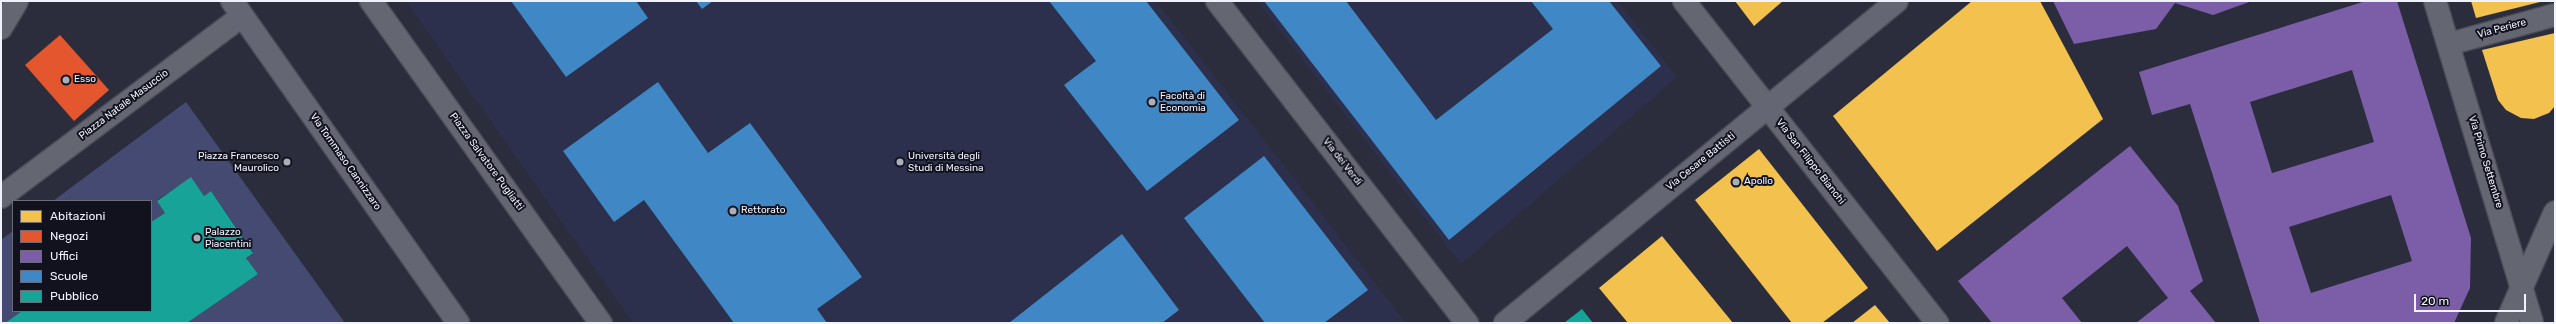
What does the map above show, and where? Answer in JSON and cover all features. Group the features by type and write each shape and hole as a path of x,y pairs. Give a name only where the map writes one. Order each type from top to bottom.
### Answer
{"main road":[{"name":"Via Cesare Battisti","path":"1505,323 1897,1"},
{"name":"Via Tommaso Cannizzaro","path":"237,8 458,323"}],"street":[{"path":"1,28 17,1"},
{"name":"Piazza Salvatore Pugliatti","path":"371,1 601,323"},
{"name":"Via dei Verdi","path":"1218,1 1467,323"},
{"name":"Via San Filippo Bianchi","path":"1684,1 1936,323"},
{"name":"Via Primo Settembre","path":"2435,1 2532,323"},
{"name":"Piazza Natale Masuccio","path":"2,194 237,8"},
{"name":"Via Periere","path":"2449,44 2555,15"},
{"path":"2506,323 2555,212"}],"shaded area":[{"name":"Università degli Studi di Messina","path":"406,1 1156,1 1406,323 633,323"},
{"path":"1257,1 1617,1 1677,77 1461,264"},
{"path":"186,102 345,323 187,323 258,274 246,258 253,252 211,191 204,196 191,178 157,200 165,213 152,221 152,200 54,200"},
{"path":"12,232 12,312 21,312 5,323 1,323 1,240"}],"building: Abitazioni":[{"path":"1735,1 1783,1 1754,26"},
{"path":"1972,1 2040,1 2103,119 1937,251 1833,116"},
{"path":"2471,1 2540,1 2540,2 2476,18"},
{"path":"2555,33 2555,106 2549,113 2534,119 2521,118 2506,110 2498,100 2482,50"},
{"path":"1759,149 1868,288 1822,323 1792,323 1695,200"},
{"path":"1662,236 1733,323 1628,323 1599,288"},
{"path":"1875,305 1890,323 1852,323"}],"building: Negozi":[{"path":"60,35 109,90 74,121 25,65"}],"building: Uffici":[{"path":"2053,1 2252,1 2213,15 2175,3 2156,29 2074,44"},
{"path":"2366,1 2397,1 2471,238 2470,288 2454,323 2260,323 2190,104 2152,115 2139,72","holes":["2352,70 2374,142 2272,173 2250,102","2391,195 2412,261 2311,293 2289,227"]},
{"path":"2130,146 2178,206 2203,281 2190,291 2216,323 2136,323 2168,298 2127,246 2062,298 2082,323 1992,323 1958,281"}],"building: Scuole":[{"path":"511,1 636,1 648,18 566,77"},
{"path":"696,1 713,1 702,9"},
{"name":"Facoltà di Economia","path":"1049,1 1146,1 1239,120 1147,191 1064,85 1096,61"},
{"path":"1264,1 1346,1 1436,120 1553,29 1531,1 1609,1 1661,66 1449,240"},
{"name":"Rettorato","path":"658,82 708,153 750,123 862,277 817,309 827,323 734,323 644,200 614,222 563,151"},
{"path":"1264,156 1368,290 1324,323 1265,323 1184,218"},
{"path":"1122,234 1179,310 1162,323 1009,323"}],"building: Pubblico":[{"name":"Palazzo Piacentini","path":"191,177 204,196 211,191 253,253 246,258 258,274 187,323 5,323 21,312 152,312 152,221 165,213 157,201"},
{"path":"1582,309 1593,323 1564,323"}],"place":[{"name":"Esso","path":"66,80"},
{"name":"Facoltà di Economia","path":"1152,102"},
{"name":"Piazza Francesco Maurolico","path":"287,162"},
{"name":"Università degli Studi di Messina","path":"900,162"},
{"name":"Apollo","path":"1736,182"},
{"name":"Rettorato","path":"733,211"},
{"name":"Palazzo Piacentini","path":"197,238"}]}
